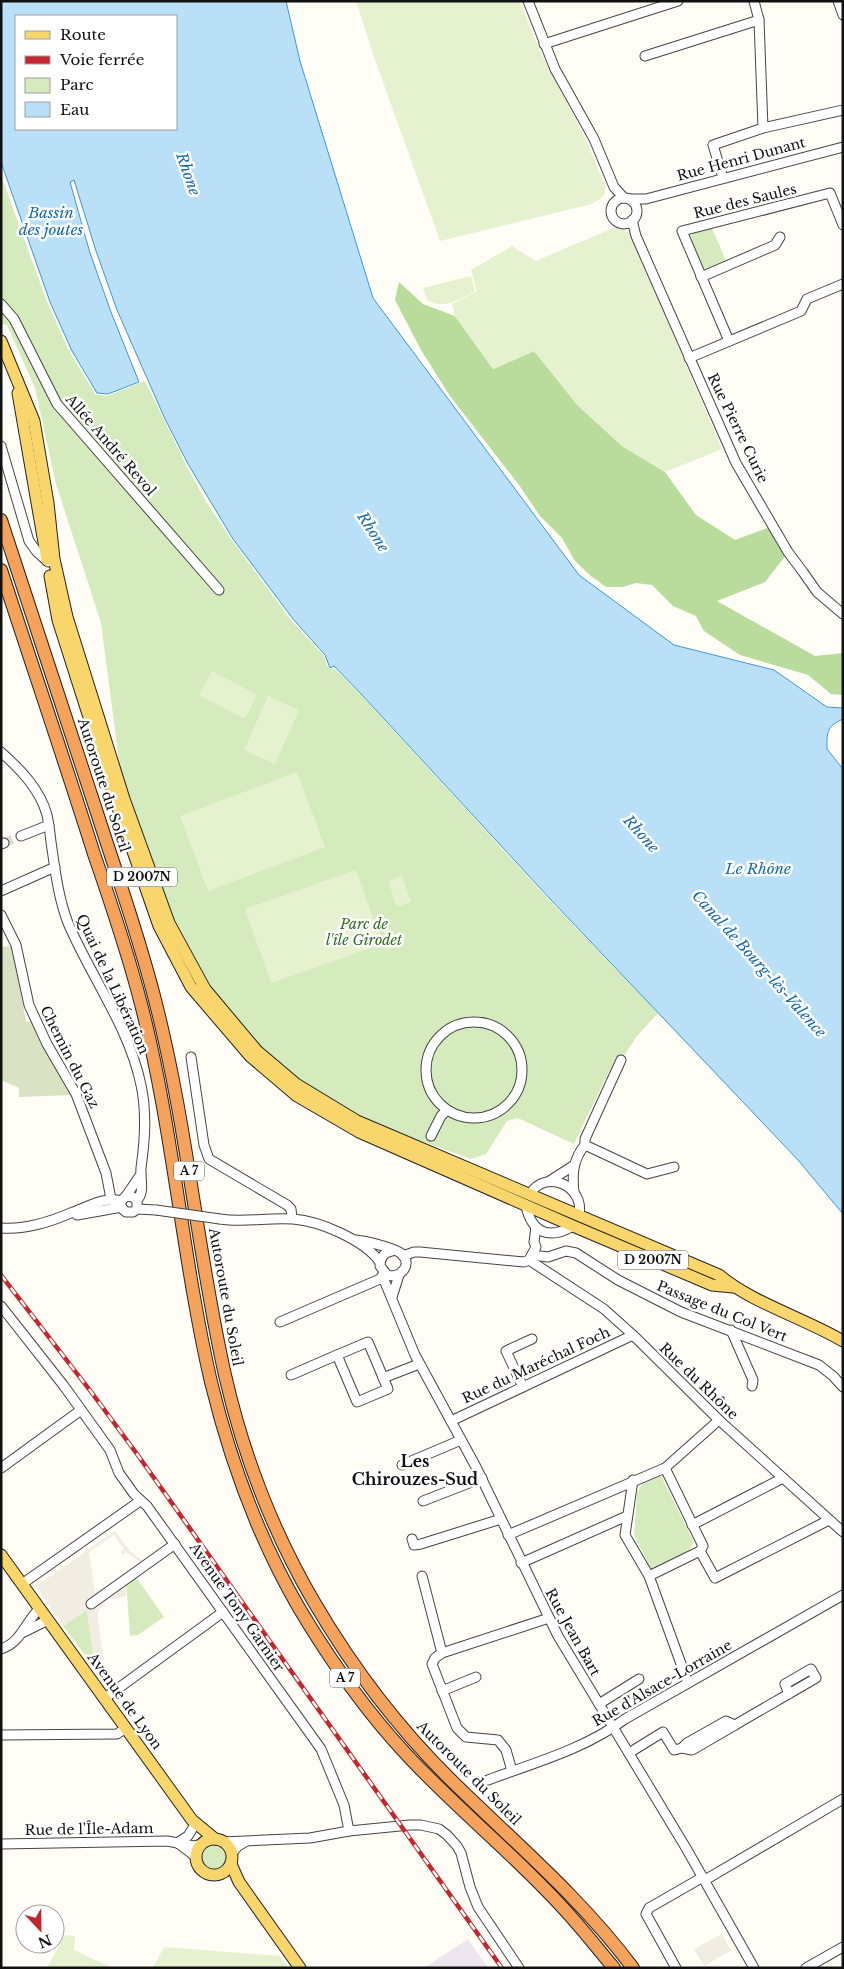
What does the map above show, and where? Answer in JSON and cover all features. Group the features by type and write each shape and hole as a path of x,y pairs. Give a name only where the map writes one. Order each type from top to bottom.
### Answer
{"highway":[{"name":"Autoroute du Soleil","path":"1,520 134,927 155,1000 178,1101 225,1376 240,1432 259,1486 284,1544 316,1606 344,1652 377,1697 413,1740 452,1781 572,1896 633,1968"},
{"name":"A 7","path":"1,570 120,932 141,1005 163,1103 202,1340 211,1382 226,1437 246,1493 270,1551 298,1606 332,1660 365,1707 402,1751 444,1795 562,1906 614,1968"}],"main road":[{"path":"1,340 13,367"},
{"name":"D 2007N","path":"13,367 58,620 118,808 159,926 191,987 250,1056 297,1096 358,1132 712,1285 734,1288"},
{"name":"D 2007N","path":"13,367 34,421 48,503 54,559 67,617 124,799 169,923 205,989 257,1051 296,1084 357,1121 719,1275 734,1288 818,1327 843,1341"},
{"path":"526,1206 530,1194"},
{"path":"574,1226 579,1215"},
{"path":"1,1555 22,1584"},
{"name":"Avenue de Lyon","path":"22,1584 193,1823"},
{"path":"193,1823 229,1847 239,1882 300,1968"},
{"path":"193,1823 198,1849 198,1865 204,1872 212,1875 222,1874 239,1882"},
{"path":"198,1849 219,1840"},
{"path":"222,1874 232,1859"}],"street":[{"path":"528,1 555,69 594,139 614,187 614,202 611,210 613,218 620,223 628,222 636,214 636,207 614,187"},
{"path":"544,44 678,1"},
{"path":"754,1 759,20 763,128"},
{"path":"838,1 843,16"},
{"path":"645,56 759,20"},
{"path":"723,178 713,145 763,128 843,110"},
{"name":"Rue Henri Dunant","path":"627,198 646,199 843,147"},
{"name":"Rue des Saules","path":"729,341 682,231 830,193 843,225"},
{"path":"614,202 627,198"},
{"name":"Rue Henri Dunant","path":"636,207 646,199"},
{"name":"Rue Pierre Curie","path":"628,222 636,236 736,463 783,543 817,592 843,614"},
{"path":"701,277 775,245 780,237"},
{"path":"689,358 801,311 807,299 843,284"},
{"name":"Allée André Revol","path":"1,304 14,319 57,404 219,590"},
{"path":"1,446 29,541 48,562"},
{"name":"Quai de la Libération","path":"1,752 18,767 34,787 47,815 60,898 69,924 127,1041 137,1070 144,1103 145,1123 141,1174 142,1191 137,1204"},
{"path":"21,836 49,825"},
{"path":"1,892 54,867"},
{"name":"Chemin du Gaz","path":"1,915 16,945 29,1005 47,1044 76,1094 106,1173 111,1199"},
{"path":"478,1022 492,1026 505,1033 515,1044 521,1059 522,1075 518,1091 508,1104 498,1112 485,1117 459,1116 447,1110 432,1094 426,1073 431,1049 437,1040 445,1032 466,1023 478,1022"},
{"path":"190,1057 204,1145 209,1159 287,1205 291,1209 292,1218"},
{"path":"574,1192 574,1166 580,1151 585,1145 585,1138 621,1060"},
{"path":"431,1136 441,1116 447,1110"},
{"path":"585,1145 648,1174 674,1167"},
{"path":"530,1194 535,1187 574,1166"},
{"name":"Quai de la Libération","path":"123,1201 141,1174"},
{"path":"551,1180 564,1183 574,1192 580,1204 579,1215"},
{"path":"1,1228 24,1228 123,1201 131,1196 137,1204 154,1210 241,1221 292,1218 316,1224 355,1240 382,1245 398,1252 403,1256 406,1267 399,1275 392,1297"},
{"path":"59,1218 99,1202 111,1199 123,1201"},
{"path":"123,1201 128,1212 137,1204"},
{"path":"526,1206 528,1215 536,1227 548,1233 557,1234 574,1226"},
{"path":"532,1254 536,1227"},
{"path":"403,1256 420,1252 524,1262 543,1243 548,1233"},
{"path":"355,1240 376,1257 384,1273 391,1276 399,1275"},
{"path":"380,1262 384,1254 392,1251"},
{"name":"Passage du Col Vert","path":"532,1254 548,1257 566,1251 576,1253 618,1280 673,1308 819,1365 843,1387"},
{"name":"Rue du Rhône","path":"532,1254 604,1309 719,1420 843,1532"},
{"path":"280,1322 380,1279 384,1273"},
{"name":"Rue Jean Bart","path":"384,1273 384,1280 419,1364 482,1478 521,1563 549,1618 704,1879 754,1968"},
{"name":"Avenue Tony Garnier","path":"1,1306 110,1450 120,1473 140,1501 148,1506 321,1749 344,1805 349,1831"},
{"path":"731,1330 753,1380 752,1386"},
{"name":"Rue du Maréchal Foch","path":"451,1421 633,1335"},
{"path":"522,1387 506,1351 532,1339"},
{"path":"291,1375 337,1355 368,1342 388,1389 357,1402 337,1355"},
{"path":"383,1378 419,1364"},
{"path":"1,1468 81,1410"},
{"path":"508,1535 633,1480 665,1468 719,1420"},
{"path":"402,1465 462,1440"},
{"path":"650,1576 700,1550 703,1546 665,1468"},
{"path":"423,1501 482,1478"},
{"path":"692,1525 783,1478"},
{"path":"633,1480 625,1535 650,1576 688,1683"},
{"path":"22,1584 140,1501"},
{"path":"521,1563 627,1516"},
{"path":"412,1539 414,1545 421,1544 501,1519"},
{"path":"700,1550 715,1578 829,1520"},
{"path":"91,1604 175,1544"},
{"path":"422,1576 442,1653"},
{"name":"Rue d'Alsace-Lorraine","path":"488,1780 603,1734 625,1719 843,1595"},
{"path":"1,1649 15,1642 24,1632 37,1604"},
{"path":"105,1698 223,1612"},
{"path":"512,1771 506,1750 498,1740 466,1737 457,1728 432,1664 435,1658 442,1653 549,1618"},
{"path":"24,1632 48,1620"},
{"path":"442,1691 476,1677"},
{"path":"599,1704 639,1679"},
{"path":"629,1753 664,1732 674,1750 682,1748 692,1750 789,1694"},
{"path":"5,1735 118,1734 126,1728"},
{"path":"676,1968 646,1914 649,1908 704,1879 843,1799"},
{"path":"177,1843 188,1836 193,1823"},
{"path":"219,1840 247,1841 310,1838 349,1831 421,1825 430,1826 453,1840 461,1853 470,1888 478,1908 520,1968"},
{"name":"Rue de l'Île-Adam","path":"1,1844 167,1841 177,1843"},
{"path":"232,1859 238,1846 247,1841"},
{"path":"177,1843 198,1849"},
{"path":"806,1968 843,1947"}],"shaded area":[{"path":"115,1531 130,1551 146,1564 126,1579 126,1596 107,1600 98,1611 104,1667 115,1683 109,1687 95,1668 87,1610 63,1626 36,1586","holes":["114,1535 124,1549 121,1552 123,1555 126,1552 140,1562 132,1570 95,1593 89,1552"]},
{"path":"722,1934 731,1951 704,1966 694,1949"},
{"path":"468,1939 488,1968 424,1968"}],"green space":[{"path":"356,1 520,1 539,49 585,138 604,183 605,194 592,204 440,241 374,57"},
{"name":"Parc de l'île Girodet","path":"1,175 46,299 68,349 95,394 107,396 145,381 205,500 231,539 290,619 324,656 326,664 330,669 334,668 362,696 550,901 658,1013 637,1036 621,1060 616,1057 574,1144 518,1118 507,1121 486,1154 471,1159 357,1121 296,1084 205,989 169,923 124,799 101,623 56,484 35,388 7,325 1,324"},
{"path":"618,226 630,234 722,449 665,472 622,446 577,405 534,351 493,369 455,316 452,304 477,291 471,270 512,246 536,261"},
{"path":"712,228 727,263 708,271 703,269 690,238 693,233"},
{"path":"471,276 475,291 446,304 427,300 423,288"},
{"path":"399,282 423,304 455,316 493,369 534,351 578,405 622,446 665,472 696,515 735,540 770,527 786,555 765,582 717,601 815,656 843,653 843,695 831,694 808,675 740,655 704,631 696,616 673,606 652,585 636,583 622,587 606,587 591,576 575,561 562,538 540,516 519,485 450,396 421,350 395,300"},
{"path":"212,671 257,695 245,719 199,695"},
{"path":"268,696 299,710 275,764 244,750"},
{"path":"297,772 325,847 208,891 180,816"},
{"path":"356,870 382,944 271,983 245,909"},
{"path":"402,876 411,902 397,907 388,881"},
{"path":"12,946 26,1022 33,1021 74,1095 19,1097 19,1088 1,1080 1,947"},
{"path":"661,1476 694,1542 689,1550 652,1571 634,1535 637,1493 642,1484 654,1477"},
{"path":"133,1573 164,1617 138,1635 130,1636 126,1579"},
{"path":"87,1609 95,1668 63,1626"},
{"path":"215,1845 224,1849 228,1858 224,1867 215,1871 206,1867 202,1858 206,1849"},
{"path":"65,1935 75,1936 74,1950 113,1968 47,1968 55,1954 65,1954"},
{"path":"164,1947 280,1956 288,1968 153,1968"}],"water":[{"path":"1,1 286,1 300,61 373,298 579,575 674,645 774,670 827,707 843,708 843,719 830,728 827,749 843,769 843,1214 798,1160 551,900 363,696 334,666 330,668 325,655 293,619 233,539 188,464 165,419 117,310 74,180 70,182 90,253 139,382 108,394 97,393 72,351 50,302 1,162"}],"tunnel":[{"path":"4,843 21,836"}],"railway":[{"path":"1,1275 137,1454 502,1968"}],"district":[{"name":"Les Chirouzes-Sud","path":"415,1470"}],"water label":[{"name":"Rhone","path":"188,174"},
{"name":"Bassin des joutes","path":"51,222"},
{"name":"Rhone","path":"373,532"},
{"name":"Rhone","path":"641,834"},
{"name":"Le Rhône","path":"758,869"},
{"name":"Canal de Bourg-lès-Valence","path":"759,964"}]}
